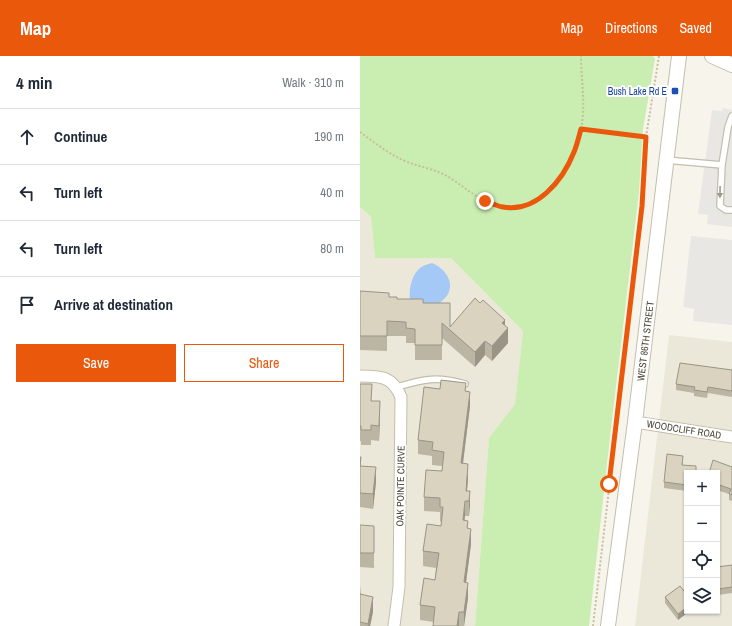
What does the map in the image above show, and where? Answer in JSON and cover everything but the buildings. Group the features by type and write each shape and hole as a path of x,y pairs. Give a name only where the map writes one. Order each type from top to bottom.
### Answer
{"street":[{"name":"WEST 86TH STREET","path":"608,626 636,422 679,56"},
{"path":"712,56 732,65"},
{"path":"360,376 378,376 389,380 397,387"},
{"name":"OAK POINTE CURVE","path":"394,626 399,588 401,398 397,387"},
{"name":"WOODCLIFF ROAD","path":"636,422 732,437"}],"lane":[{"path":"732,116 728,127 722,165 720,206 726,210 732,210"},
{"path":"666,160 722,165"},
{"path":"397,387 436,378 465,384"}],"path":[{"path":"360,132 391,154 403,160 443,174 485,201 504,207 514,208 525,206 536,201 556,183 566,169 574,152 581,129 583,99 581,56"},
{"path":"593,626 642,206 646,137 659,56"},
{"path":"581,129 646,137"}],"shaded area":[{"path":"723,108 732,110 732,227 707,224 708,215 698,214 712,110 722,111"},
{"path":"360,207 371,217 375,258 451,258 523,331 515,404 489,439 475,626 360,626"},
{"path":"691,236 732,240 732,325 693,321 694,309 683,307"},
{"path":"669,335 732,342 732,626 635,626"}],"green space":[{"path":"360,56 653,56 655,59 643,129 639,192 589,626 475,626 489,438 515,404 523,331 451,258 375,258 371,217 360,207"}],"water":[{"path":"432,263 442,269 446,274 449,279 450,290 438,304 435,305 410,301 410,291 413,277 423,266"}],"place":[{"name":"Bush Lake Rd E","path":"675,91"}],"route":[{"path":"485,201 496,206 514,208 525,206 536,201 556,183 566,169 574,152 581,129 646,137 642,206 609,484"}]}
